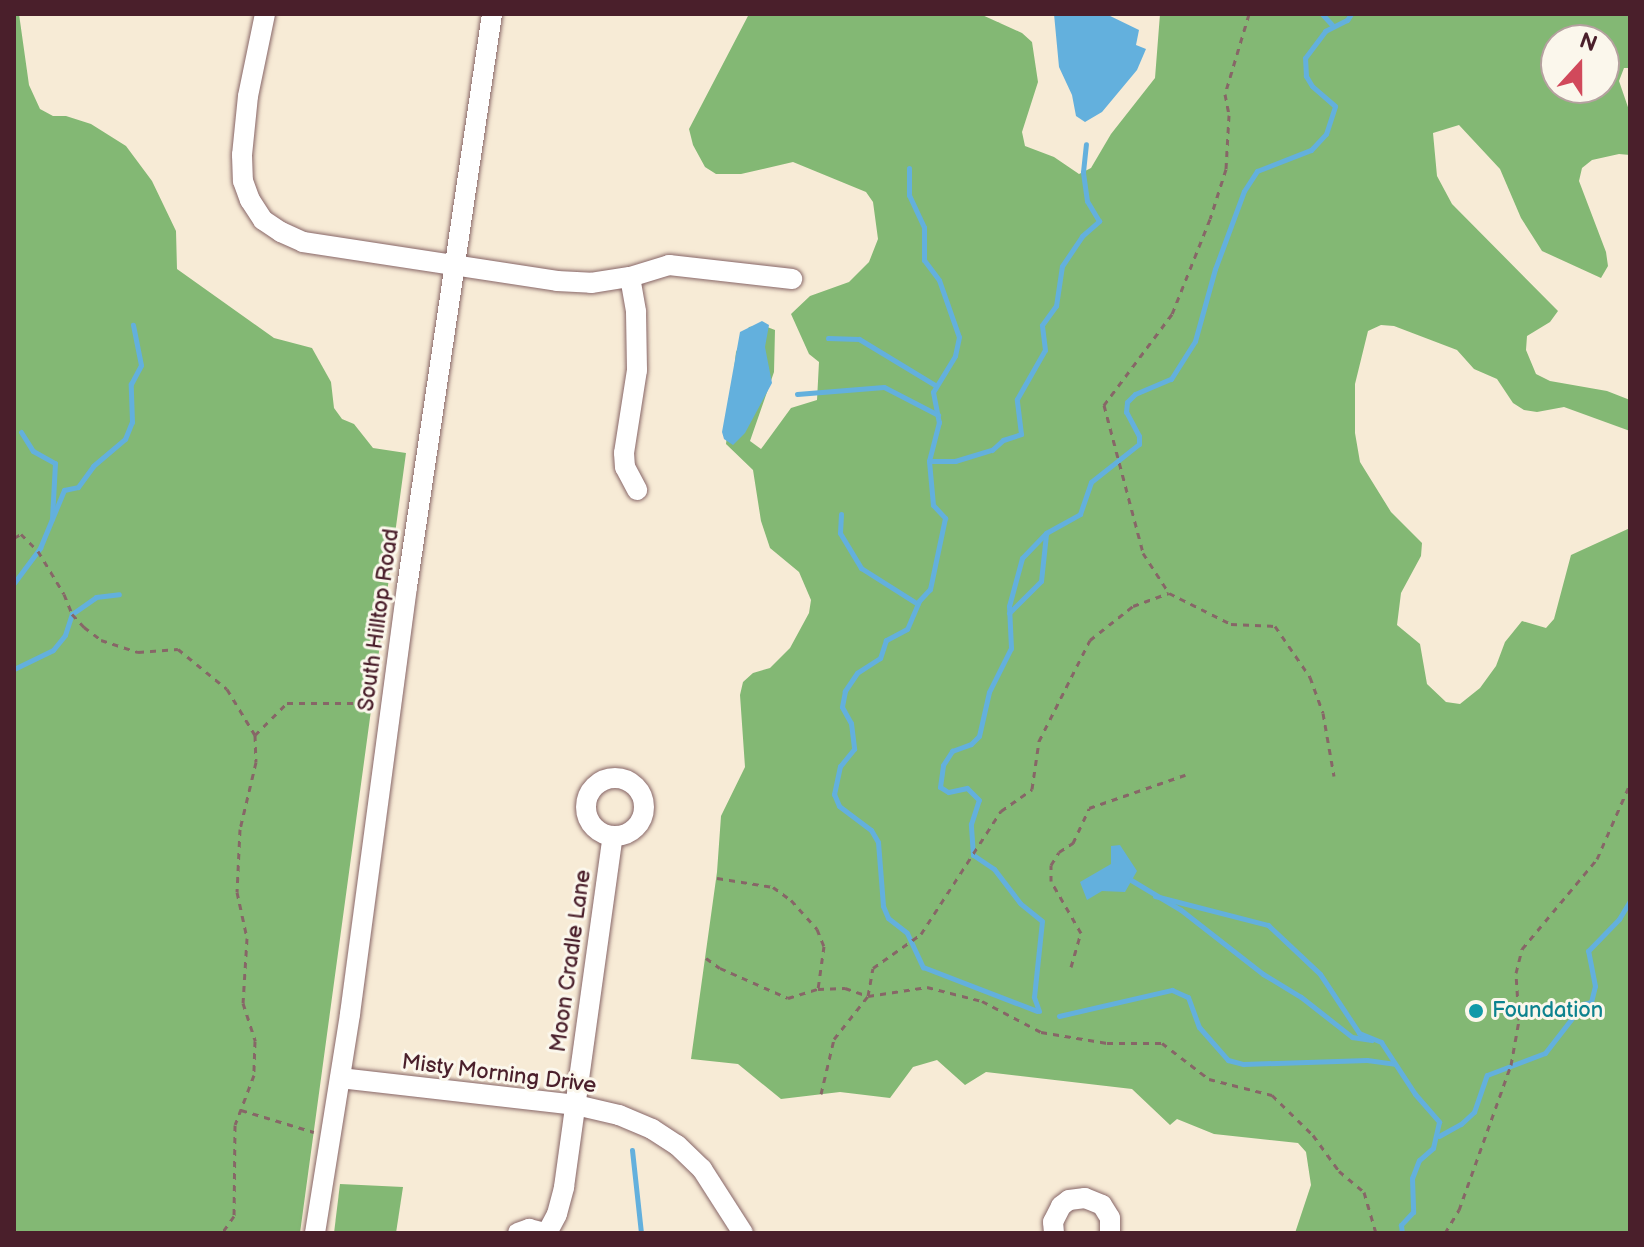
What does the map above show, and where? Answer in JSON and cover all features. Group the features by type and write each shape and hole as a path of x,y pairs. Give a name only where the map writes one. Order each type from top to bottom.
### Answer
{"street":[{"path":"265,14 248,96 242,155 243,181 250,200 263,220 303,242 557,281 591,283 630,277 669,265 792,279"},
{"name":"South Hilltop Road","path":"315,1233 340,1078 492,14"},
{"path":"630,277 636,312 637,370 624,453 625,467 637,490"},
{"name":"Moon Cradle Lane","path":"518,1233 529,1229 546,1233 557,1214 564,1187 613,836"},
{"name":"Misty Morning Drive","path":"340,1078 576,1105 619,1115 652,1129 677,1145 702,1169 743,1233"},
{"path":"1054,1233 1053,1222 1061,1206 1069,1200 1085,1198 1102,1205 1110,1218 1110,1233"}],"path":[{"path":"1249,14 1225,94 1229,115 1226,169 1210,219 1172,314 1104,405 1143,553 1169,593 1231,624 1275,626 1310,677 1323,713 1334,776"},
{"path":"14,538 21,534 38,551 64,594 72,614 84,627 101,640 138,652 178,649 227,689 255,735 256,762 240,829 237,877 247,938 243,1003 255,1041 254,1075 235,1125 234,1216 222,1233"},
{"path":"821,1094 834,1039 868,996 873,968 921,934 1001,811 1032,789 1039,741 1090,640 1133,606 1169,593"},
{"path":"255,735 287,703 378,703 392,698"},
{"path":"1071,967 1081,933 1051,881 1051,865 1059,852 1073,843 1089,808 1185,775"},
{"path":"1445,1233 1459,1210 1511,1065 1519,1020 1516,973 1522,949 1597,859 1630,784"},
{"path":"717,878 773,887 791,900 817,929 824,946 818,989"},
{"path":"706,958 720,968 788,998 818,989 845,988 868,996 927,987 982,1001 1041,1032 1107,1043 1162,1043 1209,1079 1272,1095 1313,1135 1339,1171 1364,1192 1376,1233"},
{"path":"241,1110 330,1135"}],"green space":[{"path":"14,14 19,14 29,85 40,109 53,116 66,116 91,124 126,146 152,181 176,231 177,269 274,338 312,348 331,382 334,408 342,419 354,424 373,448 406,453 300,1233 14,1233"},
{"path":"749,14 980,14 1022,33 1032,42 1038,82 1022,132 1025,146 1054,157 1079,174 1091,168 1111,134 1155,78 1160,14 1630,14 1630,68 1624,68 1620,78 1620,24 1540,24 1540,104 1620,104 1620,84 1630,113 1630,155 1619,154 1592,160 1582,168 1579,181 1606,252 1608,266 1601,278 1542,251 1521,218 1500,169 1459,125 1433,133 1437,176 1452,204 1558,311 1550,322 1527,336 1526,350 1536,374 1550,381 1607,391 1630,400 1630,431 1564,407 1537,412 1524,410 1513,403 1497,379 1474,369 1457,350 1394,326 1381,325 1368,331 1355,384 1355,433 1360,462 1391,512 1422,543 1421,556 1401,593 1397,625 1420,644 1427,684 1446,702 1460,704 1480,688 1496,666 1505,642 1522,621 1546,628 1554,619 1571,555 1630,528 1630,1233 1295,1233 1311,1185 1306,1152 1298,1143 1214,1134 1177,1119 1170,1125 1132,1089 986,1072 965,1085 937,1060 913,1067 890,1098 840,1092 781,1099 738,1064 691,1059 717,872 721,816 745,767 740,695 743,682 753,673 770,668 790,648 809,613 811,600 799,572 770,548 761,521 753,470 726,444 736,352 749,327 762,325 775,330 774,372 750,441 761,449 791,408 817,400 819,362 809,354 791,314 810,296 849,282 869,262 878,239 873,202 866,192 793,162 741,174 716,174 705,167 693,145 689,129"},
{"path":"340,1184 403,1187 396,1233 334,1233"}],"water":[{"path":"1054,14 1106,14 1139,30 1136,45 1146,49 1137,70 1102,112 1085,122 1076,116 1072,95 1059,67"},
{"path":"762,321 769,325 765,347 772,383 745,433 733,445 724,439 722,432 740,332"},
{"path":"1120,845 1137,871 1125,892 1102,891 1087,900 1080,882 1111,864 1111,846"}],"waterway":[{"path":"1322,14 1333,26"},
{"path":"1039,1011 1034,997 1042,921 1020,903 994,869 973,855 971,824 979,800 967,788 948,792 940,787 943,765 952,751 971,744 979,736 989,692 1011,648 1009,606 1022,558 1046,533 1080,514 1091,482 1139,444 1139,436 1126,412 1127,402 1135,394 1171,379 1195,341 1215,269 1244,191 1257,171 1311,150 1326,134 1335,106 1312,86 1306,76 1305,58 1325,31 1347,20 1351,14"},
{"path":"929,461 955,461 992,450 1003,440 1021,434 1017,399 1045,350 1042,325 1056,306 1062,266 1082,236 1099,221 1087,201 1083,172 1086,144"},
{"path":"909,168 909,195 924,227 924,260 939,280 959,337 955,356 933,392 939,422 929,461 933,505 945,518 930,589 919,601 907,629 886,640 880,658 857,673 845,691 842,707 851,723 854,749 840,766 834,794 839,806 871,830 878,842 883,906 888,918 907,933 923,967 1037,1011"},
{"path":"14,583 40,548 64,490 78,487 93,466 125,439 132,422 131,384 141,365 133,325"},
{"path":"828,338 859,339 935,385"},
{"path":"797,394 884,387 938,415"},
{"path":"21,432 33,451 55,463 52,519"},
{"path":"841,514 840,533 861,568 918,604"},
{"path":"1009,613 1041,581 1046,534"},
{"path":"14,669 53,650 65,635 72,614 96,597 119,594"},
{"path":"1131,880 1181,910 1263,974 1301,997 1352,1037 1372,1040"},
{"path":"1155,896 1268,925 1320,974 1359,1033 1381,1042 1415,1094 1439,1122 1433,1148 1419,1160 1412,1178 1413,1212 1401,1225 1402,1233"},
{"path":"1439,1136 1461,1124 1474,1112 1487,1075 1545,1053 1583,1004 1591,1002 1595,986 1588,951 1619,919 1630,901"},
{"path":"1059,1016 1172,990 1188,997 1199,1027 1228,1060 1243,1064 1367,1060 1395,1064"},
{"path":"632,1150 641,1233"}],"place":[{"name":"Foundation","path":"1476,1011"}]}
